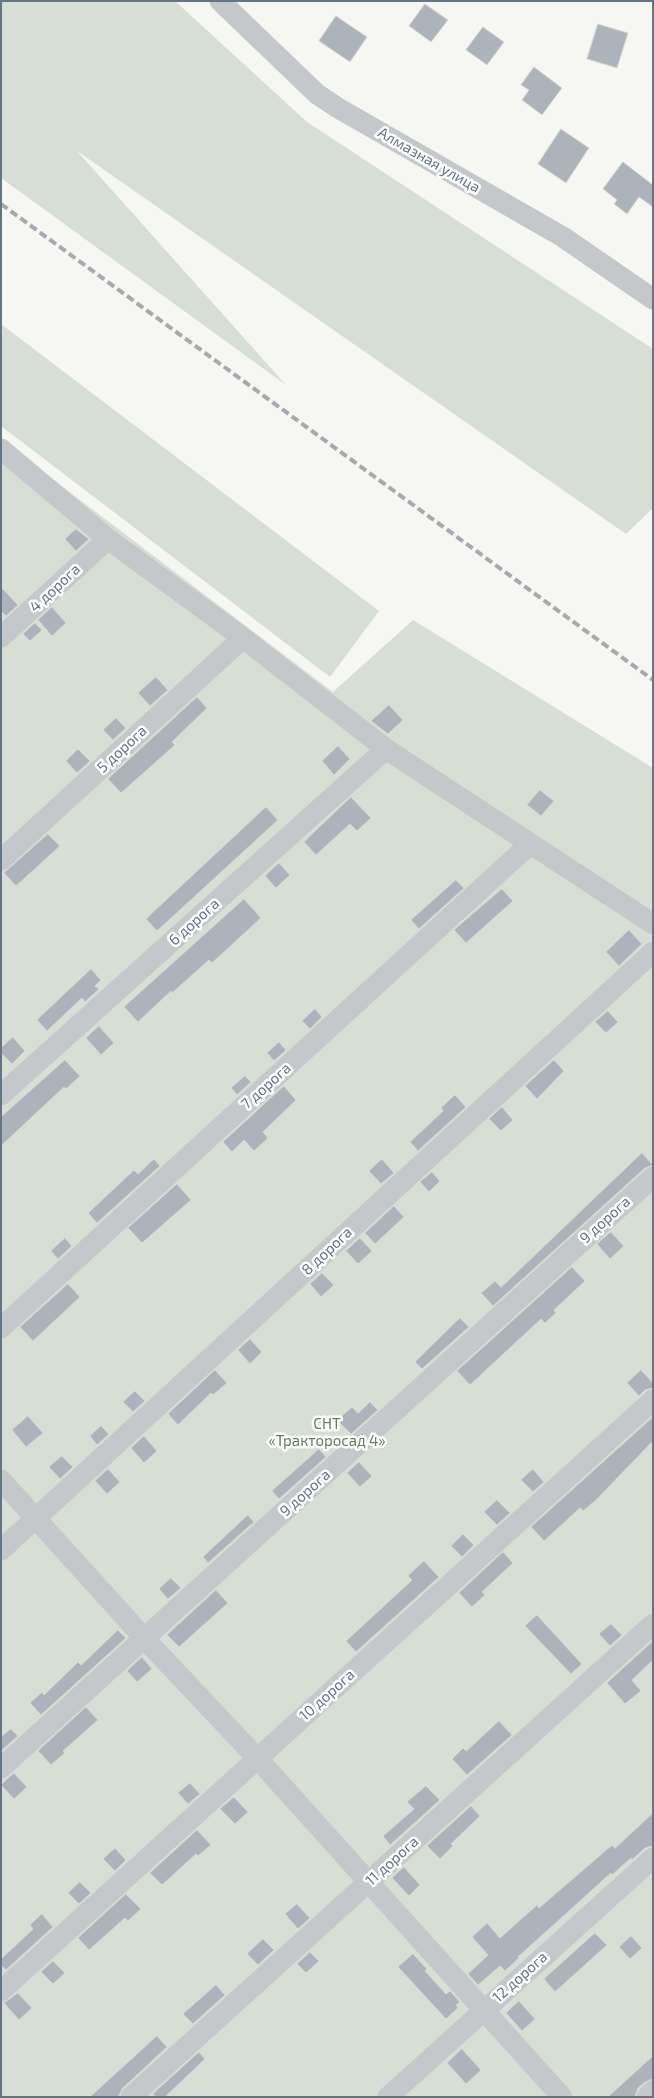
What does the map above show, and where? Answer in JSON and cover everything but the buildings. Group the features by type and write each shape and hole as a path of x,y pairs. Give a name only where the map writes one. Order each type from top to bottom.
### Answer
{"street":[{"name":"Алмазная улица","path":"220,1 318,94 338,108 563,238 653,300"},
{"path":"1,449 108,539 243,638 386,749 653,924"},
{"name":"4 дорога","path":"1,637 108,539"},
{"name":"5 дорога","path":"1,860 243,638"},
{"name":"6 дорога","path":"1,1095 386,749"},
{"name":"7 дорога","path":"1,1328 530,844"},
{"name":"8 дорога","path":"1,1550 653,952"},
{"name":"9 дорога","path":"1,1768 653,1177"},
{"name":"10 дорога","path":"1,1991 653,1400"},
{"path":"1,1480 144,1638 257,1758 562,2097"},
{"name":"11 дорога","path":"131,2097 653,1624"},
{"name":"12 дорога","path":"388,2097 653,1858"},
{"path":"647,2097 653,2091"}],"green space":[{"path":"1,1 175,1 307,122 653,349 653,508 626,534 77,151 286,385 1,178"},
{"path":"1,324 379,611 330,677 1,426"},
{"name":"СНТ «Тракторосад 4»","path":"1,440 333,692 413,620 653,768 653,2097 1,2097"}],"railway":[{"path":"1,204 653,680"}]}
